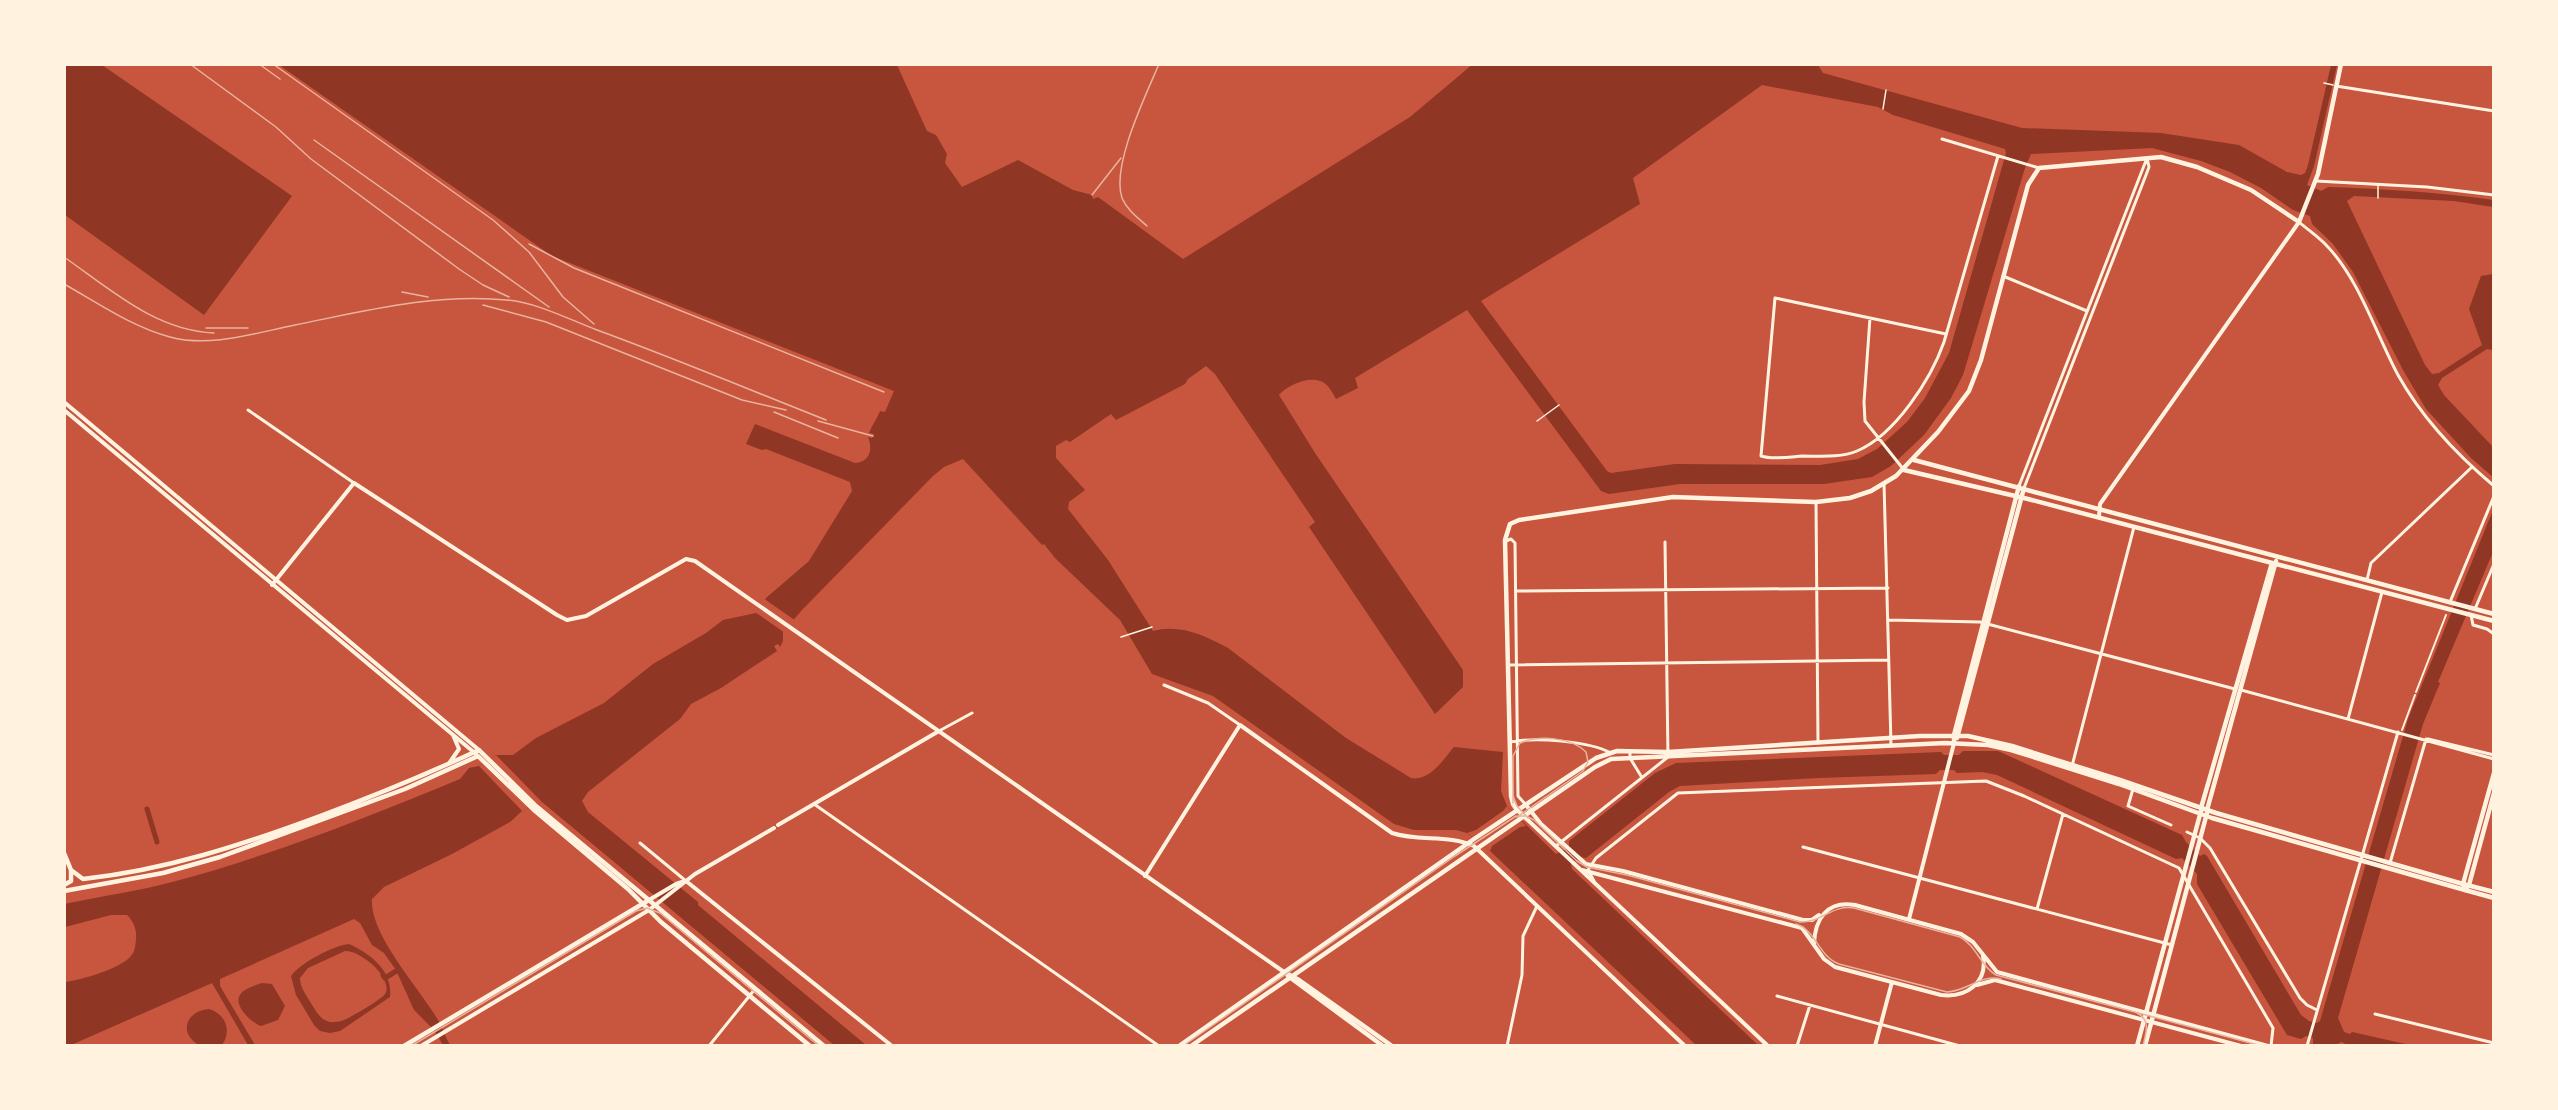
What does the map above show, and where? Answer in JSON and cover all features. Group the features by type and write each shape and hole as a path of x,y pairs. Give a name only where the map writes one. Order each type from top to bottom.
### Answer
{"main road":[{"path":"1515,811 1512,798 1508,665 1506,534 1510,524 1534,517 1672,497 1816,502 1850,498 1871,491 1904,470 1914,460 1945,424 1969,391 1981,360 2028,185 2039,168 2161,157 2225,178 2258,193 2299,222 2316,182 2341,64"},
{"path":"1914,460 2367,580 2453,605 2470,614 2493,621"},
{"path":"1904,470 2099,517 2382,592 2473,608 2493,614"},
{"path":"1954,743 2021,487"},
{"path":"2145,1046 2191,848 2207,813 2276,556"},
{"path":"2137,1046 2188,883 2196,852 2201,811 2239,690"},
{"path":"1191,1046 1476,848 1595,767 1611,759 1957,735 2000,742 2201,811"},
{"path":"1179,1046 1474,838 1596,758 1611,752 1668,754 1954,743 1999,747 2072,766 2207,813 2367,860 2493,892"},
{"path":"477,753 649,910 810,1046"},
{"path":"71,870 80,878 86,879 156,869 218,852 402,785 477,753"},
{"path":"64,891 163,873 220,857 405,789 477,753"},
{"path":"2466,886 2493,773"},
{"path":"2466,886 2493,793"},
{"path":"534,807 824,1046"},
{"path":"64,853 71,870 71,881 64,885"},
{"path":"2383,864 2390,863 2466,886 2493,898"},
{"path":"404,1046 649,900"},
{"path":"1284,972 1383,1046"},
{"path":"1290,977 1392,1046"}],"street":[{"path":"2335,85 2493,111"},
{"path":"1942,139 2039,168"},
{"path":"1946,334 1775,298 1760,453 1766,457 1835,455 1856,451 1903,414 1912,403 1934,366 1946,334 1998,156"},
{"path":"2021,487 2149,167 2147,158"},
{"path":"2316,182 2378,184 2493,195"},
{"path":"2099,517 2098,509 2299,222 2329,248 2351,281 2398,375 2423,413 2472,467 2493,486"},
{"path":"2003,276 2090,312"},
{"path":"1870,318 1864,402 1865,421 1904,470"},
{"path":"64,402 477,753"},
{"path":"64,410 477,753"},
{"path":"248,410 354,483 567,620 586,616 686,559 699,562 1284,972"},
{"path":"2367,580 2371,563 2472,467"},
{"path":"272,585 354,483"},
{"path":"1884,483 1891,746"},
{"path":"2453,605 2493,496"},
{"path":"1816,502 1818,750"},
{"path":"2072,766 2134,527"},
{"path":"1506,543 1509,539 1515,541 1518,796 1582,870 1768,1046"},
{"path":"1558,844 1668,754 1665,542"},
{"path":"2473,608 2493,564"},
{"path":"1516,591 1888,588"},
{"path":"2348,719 2382,592"},
{"path":"2470,614 2473,625 2490,630 2493,634"},
{"path":"2307,1046 2361,858 2401,732 2446,615"},
{"path":"1888,620 1986,623 2493,757"},
{"path":"2490,630 2493,621"},
{"path":"1508,640 1517,640"},
{"path":"1508,665 1889,660"},
{"path":"1164,685 1208,703 1392,832 1415,838 1455,839 1476,848 1685,1046"},
{"path":"1509,711 1515,713 1518,710"},
{"path":"649,900 658,898 776,826 972,713"},
{"path":"1145,876 1240,725"},
{"path":"448,764 459,749 450,732"},
{"path":"1510,742 1525,739 1568,743 1611,752 1611,759"},
{"path":"2390,863 2426,739"},
{"path":"1909,919 1954,743"},
{"path":"1630,752 1630,758 1641,776"},
{"path":"1576,861 1590,865 1623,871 1803,920 1812,920 1836,905 1849,904 1909,919 1961,934 1973,942 1997,972 2270,1046 2273,1028 2179,868 1991,782 1945,781 1678,793 1596,858 1590,865 1590,873 1594,881"},
{"path":"2133,789 2128,806 2171,825"},
{"path":"814,804 1159,1046"},
{"path":"1515,811 1558,844"},
{"path":"2037,909 2063,814"},
{"path":"2187,832 2210,848 2300,998 2317,1010"},
{"path":"640,843 892,1046"},
{"path":"1803,847 2169,944"},
{"path":"1582,870 1802,928 1824,959 1832,965 1892,982 1946,995 1959,994 1995,981 2241,1046"},
{"path":"421,1046 649,910 658,898"},
{"path":"1507,1046 1522,975 1523,936 1538,905"},
{"path":"1814,944 1815,928 1825,911"},
{"path":"1974,987 1983,971 1982,953"},
{"path":"1875,1046 1892,982"},
{"path":"709,1046 755,988"},
{"path":"1777,996 1960,1046"},
{"path":"1797,1046 1810,1005"},
{"path":"2375,1014 2493,1043"},
{"path":"2234,1045 2236,1037"}],"lane":[{"path":"2324,83 2335,85"},
{"path":"1883,109 1886,90"},
{"path":"2378,184 2378,198"},
{"path":"1537,421 1559,405"},
{"path":"1121,637 1152,627"}],"shaded area":[{"path":"65,64 102,65 292,196 204,315 65,215"},
{"path":"1473,64 1818,65 1823,73 2022,128 2161,133 2239,145 2287,172 2301,175 2305,173 2308,165 2331,65 2337,65 2314,166 2307,185 2321,191 2328,187 2370,189 2493,200 2493,207 2454,201 2354,196 2347,201 2425,365 2432,374 2439,373 2482,345 2469,309 2481,276 2493,274 2493,350 2487,349 2442,378 2438,385 2444,395 2493,447 2493,477 2471,458 2426,409 2403,370 2353,272 2333,244 2312,224 2310,216 2293,210 2261,188 2230,172 2201,161 2152,148 2031,154 1963,375 1951,398 1924,435 1891,466 1872,477 1824,484 1680,484 1609,494 1601,491 1467,310 1355,378 1358,388 1336,399 1328,386 1320,381 1310,380 1292,385 1279,395 1315,453 1463,670 1463,687 1435,714 1309,527 1315,522 1215,374 1206,366 1188,379 1185,384 1116,420 1111,414 1070,442 1066,440 1056,446 1056,458 1085,490 1069,502 1068,509 1108,560 1153,631 1173,629 1192,632 1228,648 1346,738 1411,778 1424,777 1430,773 1454,747 1503,752 1501,791 1507,806 1556,854 1569,847 1569,841 1655,773 1676,763 1941,752 1944,755 1959,755 1963,751 1998,751 2182,835 2200,856 2204,854 2207,856 2301,1015 2317,1023 2320,1021 2408,719 2493,510 2493,552 2438,682 2440,683 2423,724 2338,1018 2344,1032 2410,1045 2347,1045 2342,1042 2334,1045 2313,1045 2313,1038 2306,1036 2301,1039 2287,1035 2197,884 2197,874 2182,858 2176,859 1997,775 1940,770 1936,774 1680,786 1669,792 1586,858 1580,857 1571,864 1572,869 1758,1045 1696,1045 1490,851 1467,833 1456,830 1414,830 1394,824 1213,696 1152,674 1120,620 1055,558 1044,544 1042,545 963,459 944,467 933,476 802,610 783,632 780,647 778,644 774,646 777,651 721,688 691,704 680,719 588,792 582,801 588,812 866,1045 834,1045 542,802 522,811 510,822 452,854 384,887 372,899 373,913 387,944 430,1007 450,1045 443,1045 434,1030 414,1010 396,970 384,953 372,945 360,923 354,919 220,979 220,986 255,1045 248,1045 212,983 71,1045 65,1045 65,982 99,973 125,961 134,951 136,936 132,920 127,915 111,915 65,927 64,904 162,885 212,871 355,821 460,779 469,768 479,766 496,755 513,755 536,738 604,703 653,664 706,633 723,620 756,613 766,598 809,561 852,491 850,482 766,449 762,450 746,444 755,424 855,463 860,462 869,454 868,437 872,438 874,434 869,433 870,430 880,411 885,412 894,391 552,256 279,65 897,65 927,131 936,135 947,154 945,163 962,187 1018,160 1073,190 1092,195 1093,199 1098,197 1183,259 1410,117","holes":["1762,85 1878,107 1893,115 2005,149 2006,153 1949,353 1925,398 1907,422 1877,449 1858,459 1820,465 1675,464 1611,473 1607,471 1481,301 1640,204 1633,178"]},
{"path":"349,944 357,948 379,965 388,979 390,997 340,1031 330,1033 320,1031 296,995 291,976 309,961 326,951","holes":["345,951 353,952 373,965 384,978 386,990 378,1000 350,1017 341,1021 329,1022 316,1012 303,990 300,978 308,968"]},
{"path":"262,983 272,984 285,1006 278,1020 261,1026 244,1014 239,999 244,991"},
{"path":"209,1009 220,1015 226,1024 227,1034 222,1045 199,1045 188,1035 190,1018"}],"pier":[{"path":"763,598 796,621 785,633 752,610"},
{"path":"496,755 542,802 522,811 479,766"},
{"path":"1507,806 1526,826 1520,827 1492,846 1490,851 1467,833 1476,830"}],"waterway":[{"path":"147,809 157,842"},
{"path":"383,975 385,978 398,970"}],"tram line":[{"path":"1513,803 1513,756 1520,743 1545,738 1564,740 1586,752 1588,762 1583,771 1517,817"},
{"path":"1513,796 1517,806 1528,818"},
{"path":"1183,1046 1516,816 1526,816 1534,820 1577,861 1587,867 1627,875 1800,922 1814,920 1847,907 1854,908 1960,937 1971,945 1986,967 1996,975 2262,1046"},
{"path":"411,1046 636,911 647,908 660,913 819,1046"},
{"path":"1796,924 1809,932 1826,955 1839,964 1947,992 1987,979 2001,979"},
{"path":"2137,1013 2146,1023 2143,1046"}],"railway":[{"path":"190,64 276,127 311,159 459,269 483,285 509,297"},
{"path":"259,64 280,79"},
{"path":"273,64 493,220 529,252 563,297 594,324"},
{"path":"1147,226 1122,198 1121,168 1125,150 1159,64"},
{"path":"314,140 549,307"},
{"path":"1092,195 1121,158"},
{"path":"529,244 574,268 884,392"},
{"path":"64,257 116,295 153,317 173,325 214,333"},
{"path":"64,284 116,314 156,333 185,340 201,341 233,338 374,309 427,301 480,298 519,302 553,312 826,420"},
{"path":"402,292 428,297"},
{"path":"483,305 546,322 742,400 786,410"},
{"path":"206,328 248,328"},
{"path":"774,412 838,438"},
{"path":"818,421 873,436"}]}
